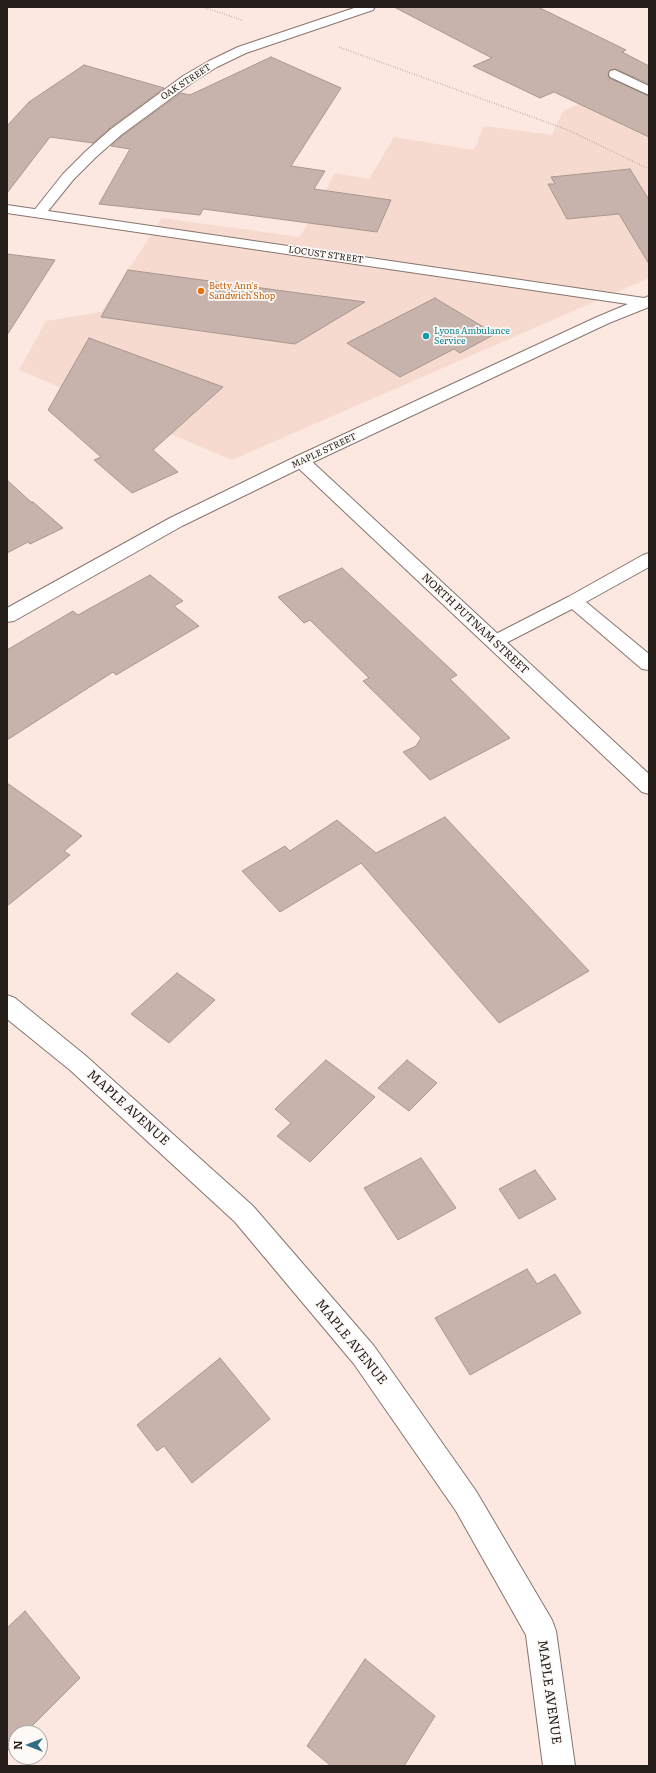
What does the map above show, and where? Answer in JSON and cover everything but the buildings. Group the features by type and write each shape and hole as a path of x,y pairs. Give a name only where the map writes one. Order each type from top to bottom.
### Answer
{"street":[{"name":"OAK STREET","path":"39,213 68,177 91,154 116,132 188,79 213,64 242,50 369,7"},
{"path":"615,74 649,91"},
{"name":"LOCUST STREET","path":"7,209 647,302"},
{"name":"MAPLE STREET","path":"7,616 176,522 603,320 647,302"},
{"name":"NORTH PUTNAM STREET","path":"301,462 649,786"},
{"name":"MAPLE AVENUE","path":"7,1006 78,1063 244,1214 364,1355 466,1501 541,1632 559,1766"}],"lane":[{"path":"494,642 649,560"},
{"path":"574,601 649,664"}],"path":[{"path":"203,7 356,52 568,130 649,169"}],"shaded area":[{"path":"649,73 649,278 232,460 19,370 46,321 101,312 162,218 300,237 335,173 369,179 394,137 474,150 484,126 552,135 563,111"}],"place":[{"name":"Betty Ann's Sandwich Shop","path":"201,291"},
{"name":"Lyons Ambulance Service","path":"426,336"}]}
